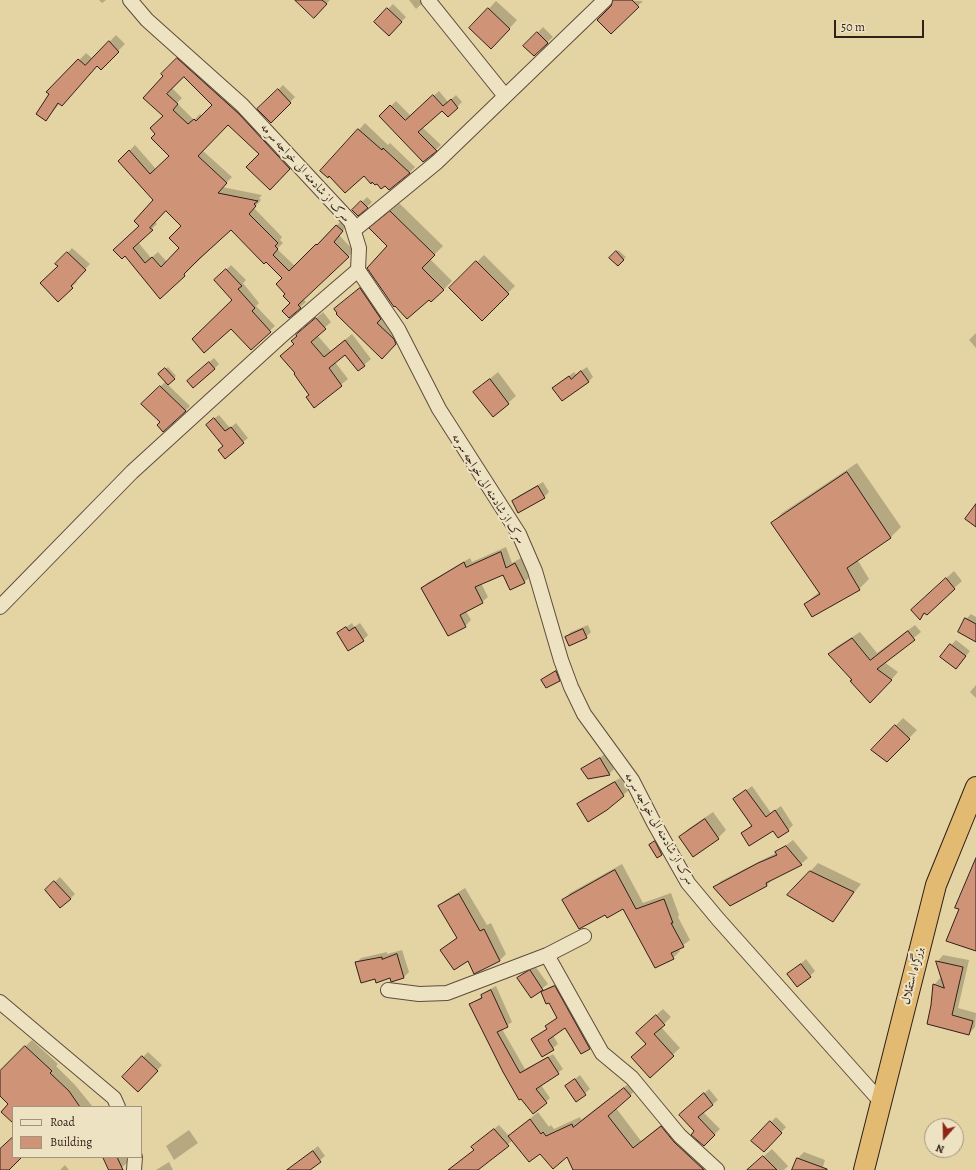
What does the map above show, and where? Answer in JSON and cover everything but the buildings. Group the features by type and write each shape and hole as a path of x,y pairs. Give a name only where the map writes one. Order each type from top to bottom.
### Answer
{"highway":[{"name":"بزرگراه استقلال","path":"864,1170 936,885 976,787"}],"street":[{"name":"سرک از شادمنه الی خواجه سرمه","path":"130,0 146,20 242,105 351,222 359,248 358,270 398,329 438,409 519,534 535,571 561,660 571,688 584,714 632,780 654,824 688,883 718,919 882,1103"},
{"path":"428,0 505,96"},
{"path":"354,230 438,162 605,0"},
{"path":"0,606 132,472 279,338 358,270"},
{"path":"388,990 419,994 446,993 547,955 584,936"},
{"path":"547,955 602,1054 632,1078 680,1136 717,1170"},
{"path":"0,1002 114,1098 118,1106"},
{"path":"134,1170 135,1158"}]}
